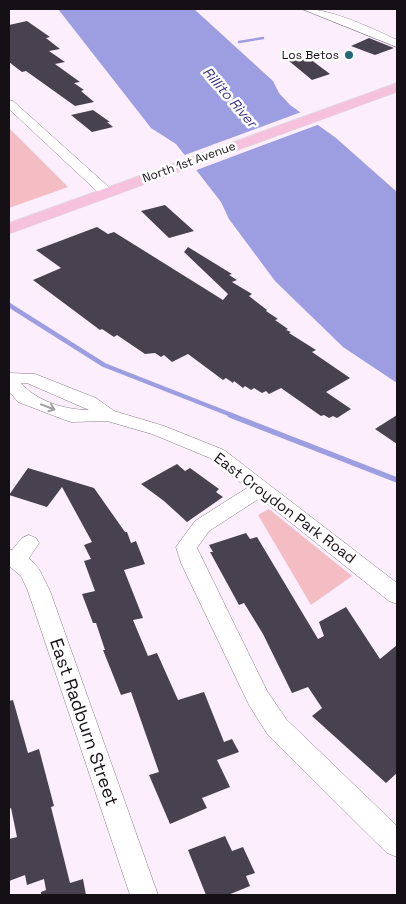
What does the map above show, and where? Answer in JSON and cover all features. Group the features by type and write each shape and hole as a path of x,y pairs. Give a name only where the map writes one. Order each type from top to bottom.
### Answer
{"main road":[{"name":"North 1st Avenue","path":"9,229 316,115 397,87"}],"street":[{"path":"307,9 375,33 397,44"},
{"path":"9,103 106,192"},
{"name":"East Croydon Park Road","path":"9,379 24,398 71,416 108,415 158,430 217,454 397,595"},
{"path":"262,488 202,526 186,547 189,555 258,698 278,727 397,844"},
{"name":"East Radburn Street","path":"17,555 32,574 39,591 144,895"}],"shaded area":[{"path":"9,128 68,187 9,208"},
{"path":"269,509 352,576 311,605 258,515"}],"water":[{"name":"Rillito River","path":"58,9 194,9 273,81 279,93 290,105 336,138 397,192 397,383 343,347 275,281 229,219 221,202 176,144 151,128"}],"pier":[{"path":"304,111 320,124 194,171 182,156"}],"building":[{"path":"27,21 50,37 46,38 60,49 49,51 65,62 55,64 80,82 74,83 84,90 81,91 94,102 75,106 26,71 22,72 9,62 9,25"},
{"path":"369,38 394,48 375,55 351,46"},
{"path":"310,59 330,74 312,80 289,61"},
{"path":"93,110 110,122 107,122 113,127 92,132 71,115"},
{"path":"165,205 194,231 169,238 141,211"},
{"path":"97,227 108,234 114,232 223,300 228,294 184,252 188,247 232,274 229,275 237,280 232,282 252,294 249,296 278,319 275,320 288,329 286,330 291,332 289,333 316,350 312,352 350,378 326,392 351,409 337,418 321,416 281,388 269,394 266,391 262,393 254,388 251,390 245,386 243,388 226,378 223,380 188,354 172,362 164,355 161,357 155,353 145,354 117,335 114,337 102,329 100,330 33,280 61,268 36,250"},
{"path":"397,415 397,444 375,429"},
{"path":"177,464 185,471 190,468 219,489 216,492 223,497 187,522 164,501 141,484"},
{"path":"28,468 94,488 125,532 127,532 131,543 136,541 145,564 124,570 143,618 133,620 148,656 157,653 178,700 204,692 224,742 232,739 239,752 217,760 230,787 202,798 207,808 170,824 149,775 159,772 131,692 121,695 103,650 105,650 96,623 93,623 82,594 95,591 84,561 91,559 84,545 92,542 62,487 47,507 9,495"},
{"path":"246,533 250,539 257,537 318,639 324,636 319,622 346,607 380,659 397,645 397,773 386,783 312,716 322,708 308,687 292,693 263,634 244,603 239,605 210,552 213,552 209,545"},
{"path":"13,700 28,753 39,749 54,806 51,807 70,883 83,879 86,895 41,895 41,892 46,890 44,879 27,885 25,875 9,881 9,839 17,837 11,808 9,809 9,701"},
{"path":"225,836 232,851 243,847 255,873 246,876 250,886 228,895 206,895 188,850"}],"waterway":[{"path":"239,42 263,38"},
{"path":"9,305 104,365 234,416"},
{"path":"230,415 397,480"}],"place":[{"name":"Los Betos","path":"349,55"}]}
